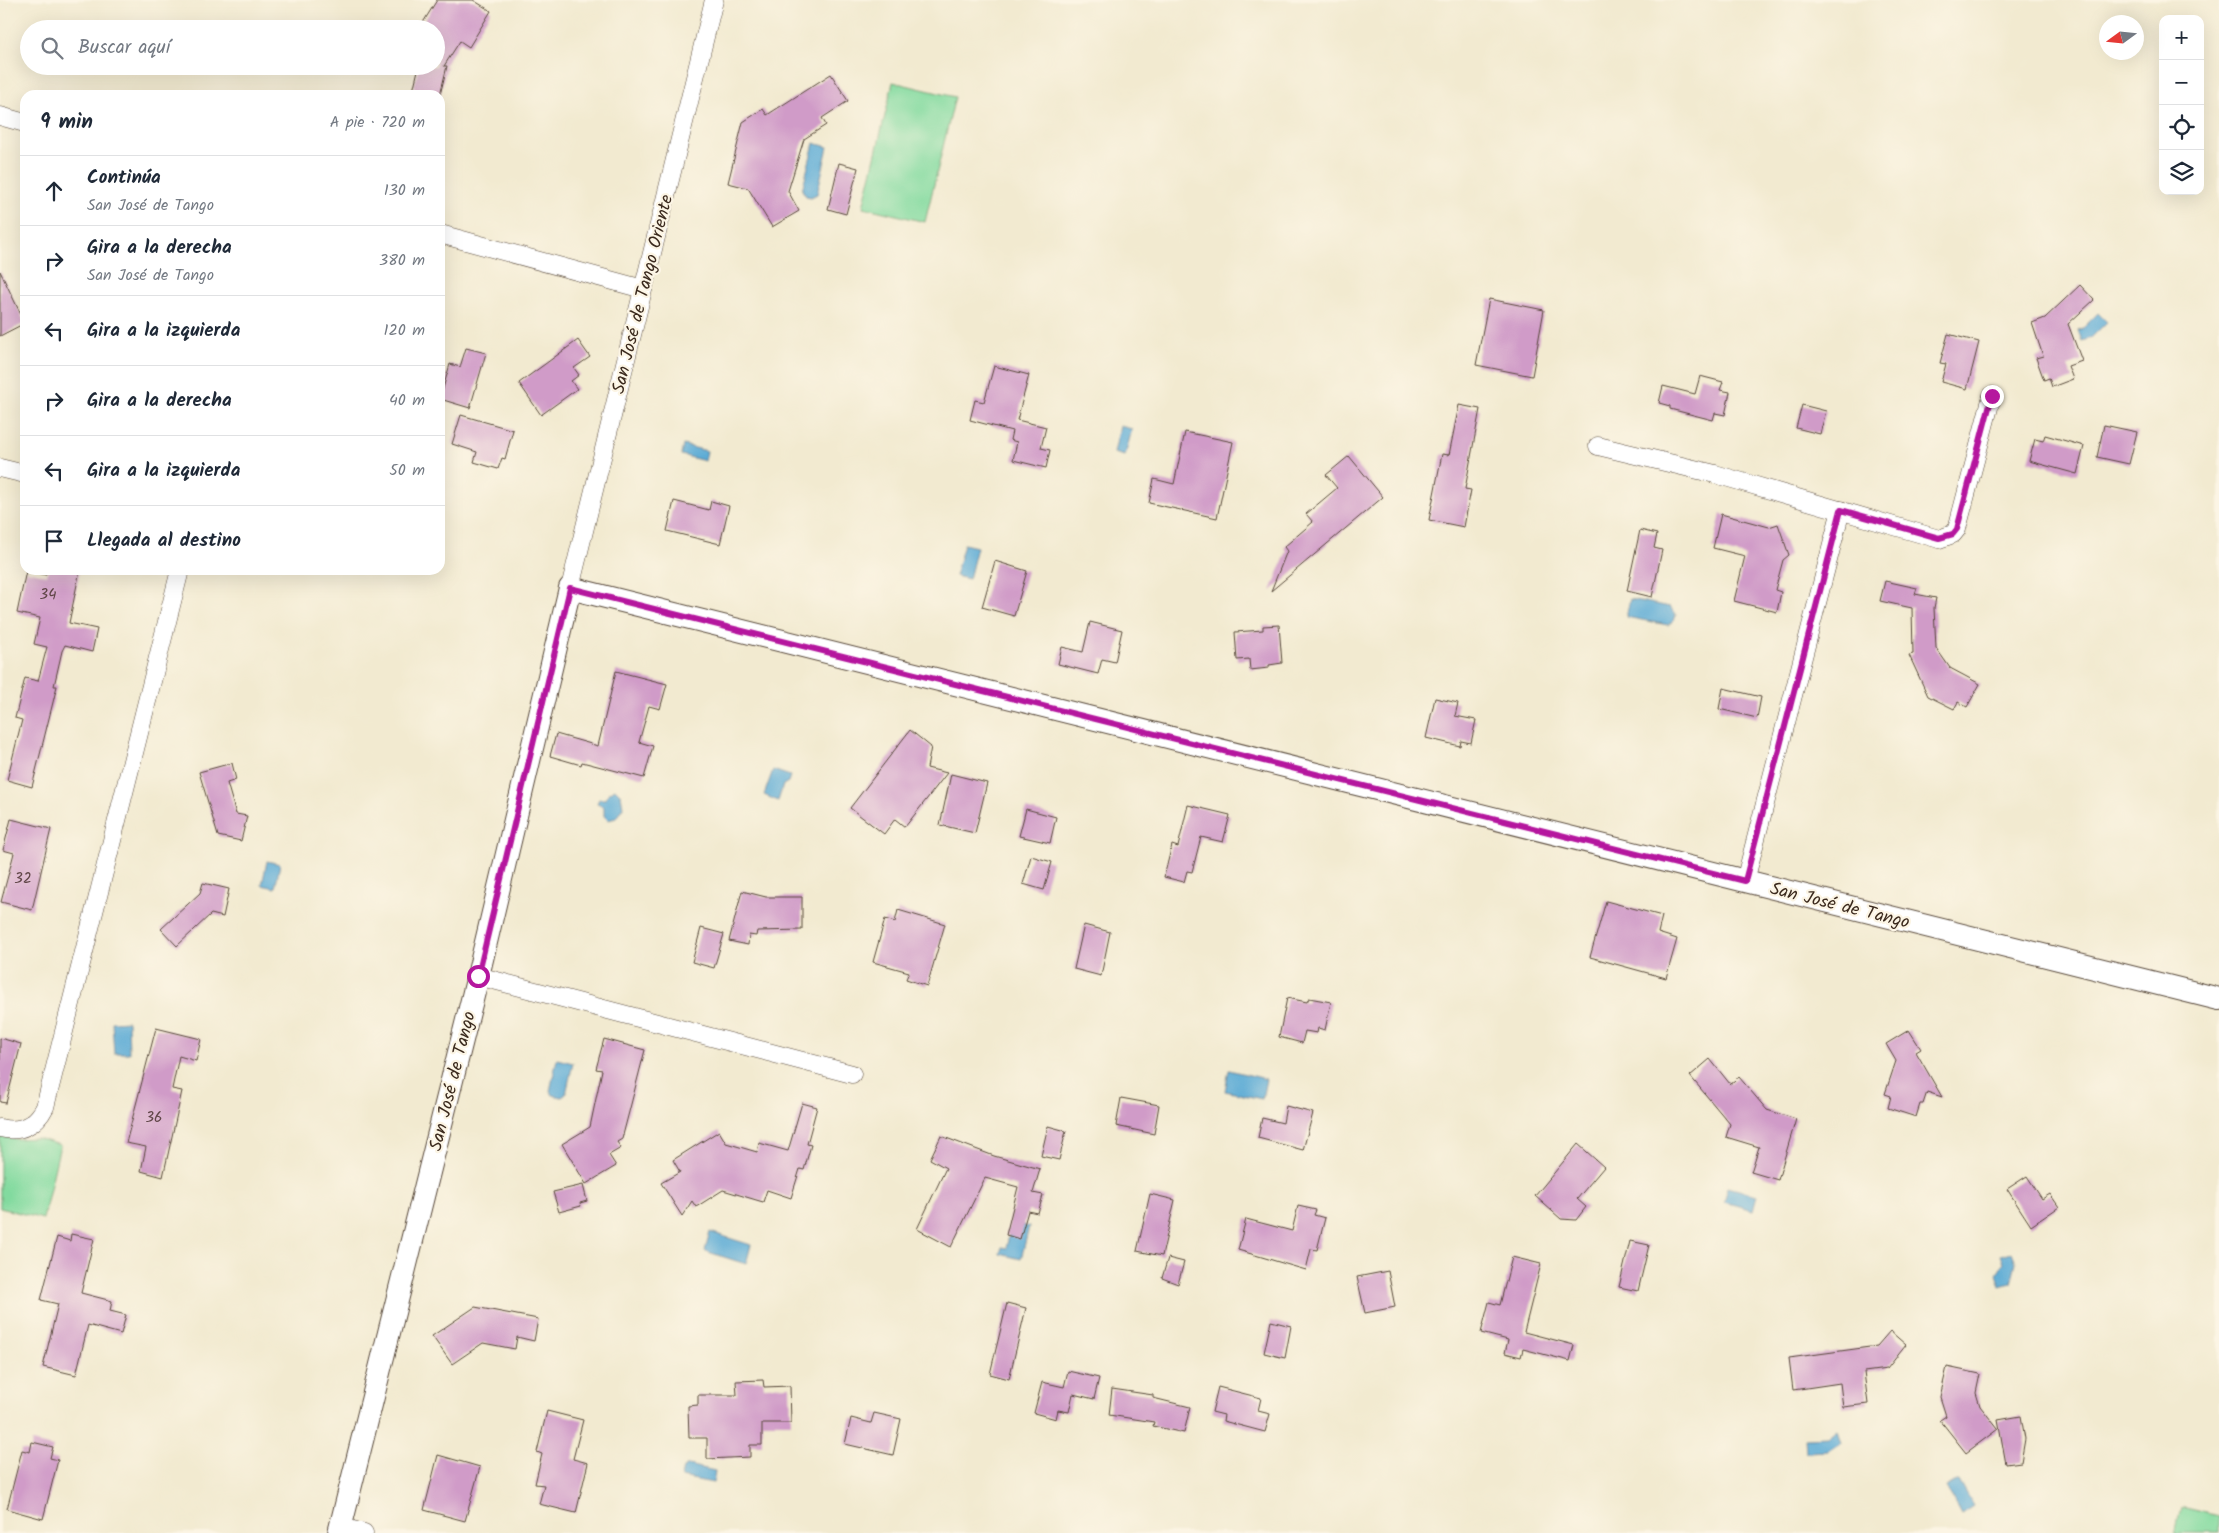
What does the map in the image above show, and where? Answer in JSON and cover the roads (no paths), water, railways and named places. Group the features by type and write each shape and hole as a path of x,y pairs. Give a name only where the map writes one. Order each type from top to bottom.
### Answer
{"street":[{"name":"San José de Tango Oriente","path":"570,588 714,0"},
{"path":"0,116 20,122"},
{"path":"445,235 644,289"},
{"path":"1598,446 1715,474 1939,538 1953,534 1957,529 1992,396"},
{"path":"0,468 20,473"},
{"path":"1745,881 1841,510"},
{"path":"0,1128 12,1130 28,1126 41,1115 44,1107 179,575"},
{"name":"San José de Tango","path":"340,1530 478,976 570,588 2219,999"},
{"path":"478,976 852,1074"},
{"path":"340,1530 364,1533"}],"water":[{"path":"814,143 828,147 817,194 811,197 806,196 802,190"},
{"path":"2098,313 2107,322 2091,338 2082,341 2078,330 2083,328"},
{"path":"1120,426 1132,429 1125,456 1114,453"},
{"path":"683,445 707,451 705,461 681,455"},
{"path":"964,544 977,547 969,579 955,576"},
{"path":"1630,599 1670,607 1676,615 1674,621 1668,625 1626,617"},
{"path":"773,770 790,776 788,782 783,785 778,801 764,795"},
{"path":"615,789 621,795 623,807 616,818 608,820 604,816 604,807 597,803 599,799 605,799"},
{"path":"267,861 280,864 275,888 262,885"},
{"path":"128,1021 129,1053 114,1053 112,1022"},
{"path":"557,1059 573,1063 566,1094 562,1097 553,1095 550,1091"},
{"path":"1229,1070 1266,1079 1262,1099 1225,1091"},
{"path":"1728,1187 1757,1195 1753,1210 1724,1202"},
{"path":"1012,1223 1029,1227 1021,1259 1000,1254 1002,1247 1006,1248"},
{"path":"710,1232 751,1245 746,1264 705,1251"},
{"path":"2012,1252 2016,1262 2011,1283 2001,1286 1997,1274 2004,1263 2001,1255"},
{"path":"1837,1429 1841,1443 1829,1451 1806,1452 1805,1438 1827,1437"},
{"path":"688,1465 715,1471 713,1483 681,1477 683,1468"},
{"path":"1958,1480 1973,1506 1961,1514 1946,1487"}]}
